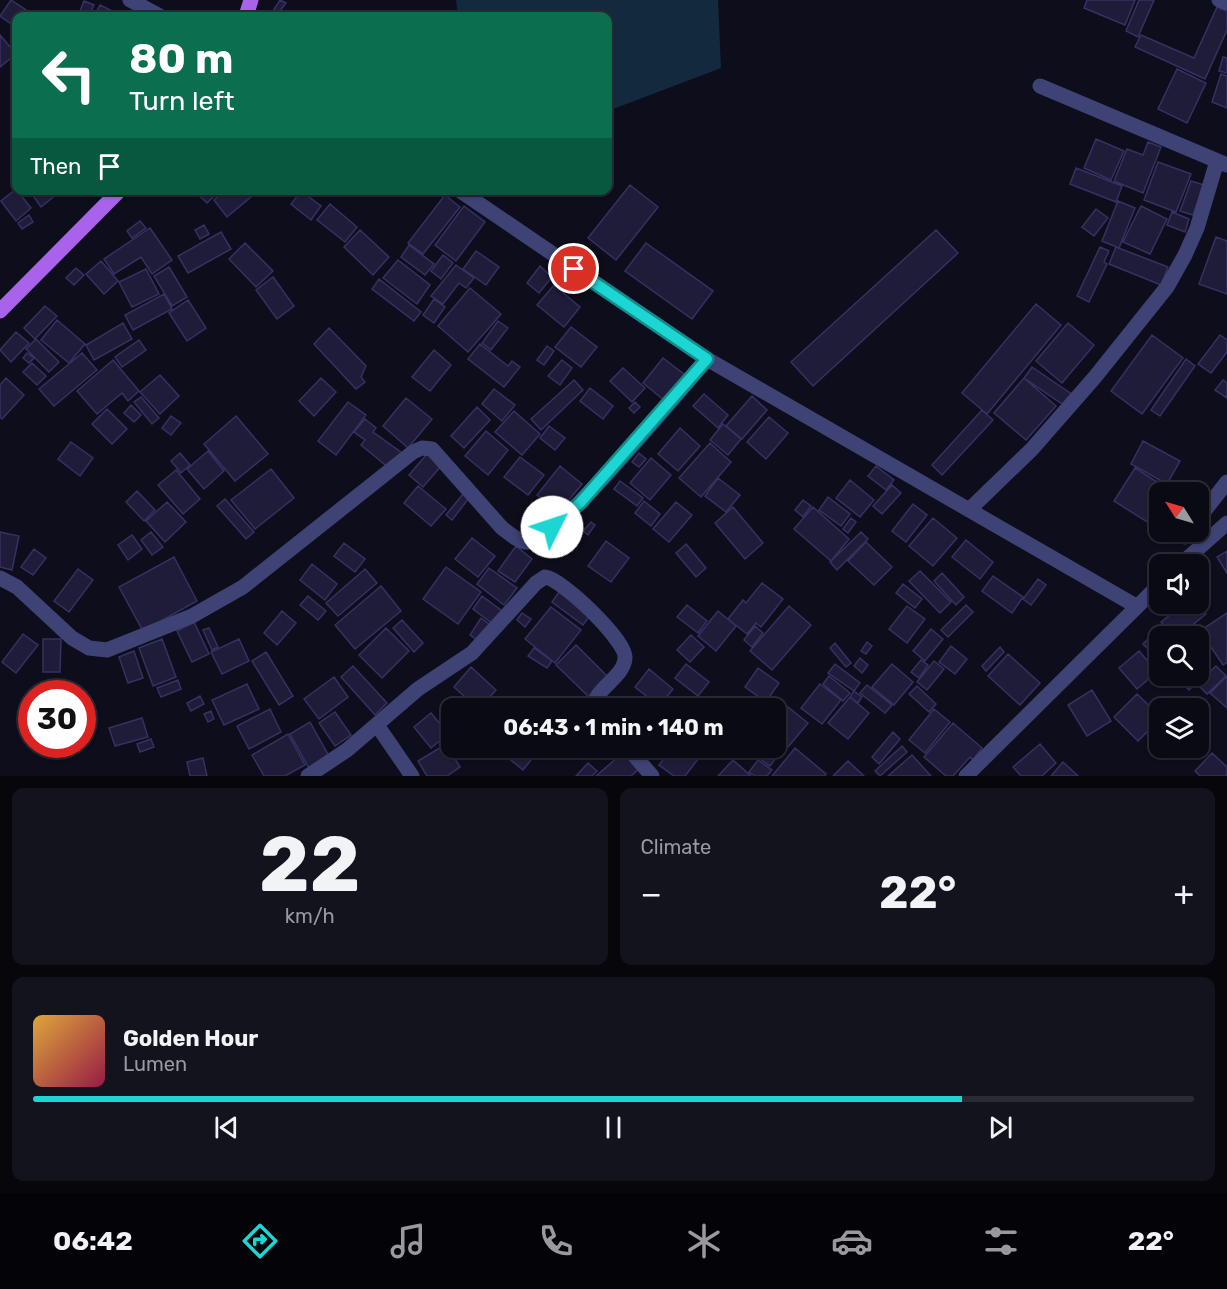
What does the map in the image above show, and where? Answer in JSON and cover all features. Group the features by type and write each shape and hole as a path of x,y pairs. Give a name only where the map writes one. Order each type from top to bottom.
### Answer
{"main road":[{"path":"0,311 115,195"}],"street":[{"path":"130,0 152,12"},
{"path":"1219,0 1227,3"},
{"path":"969,510 1032,449 1102,368 1167,287 1197,228 1222,163 1040,86"},
{"path":"466,195 707,359 1136,606"},
{"path":"0,578 17,587 72,638 89,648 107,650 192,616 243,587 413,452 422,448 432,449 502,528 528,543 538,539 580,503 707,359"},
{"path":"1209,505 1227,482"},
{"path":"1192,554 1227,523"},
{"path":"308,776 347,750 418,690 472,653 536,583 545,577 555,580 585,606 615,637 625,653 625,661 621,669 596,698"},
{"path":"966,776 1149,594"},
{"path":"377,725 412,776"},
{"path":"636,758 652,776"}],"water":[{"path":"456,0 718,0 721,68 612,109 612,12 458,12"}],"building":[{"path":"11,0 26,10 12,12 12,25 0,16"},
{"path":"280,0 286,3 279,12 272,12"},
{"path":"1087,0 1135,0 1125,25 1084,8"},
{"path":"1139,0 1154,0 1138,37 1126,31"},
{"path":"84,1 94,5 91,12 80,12"},
{"path":"100,5 114,12 96,12"},
{"path":"1217,7 1227,11 1227,30 1205,79 1135,47 1141,35 1194,58"},
{"path":"0,35 12,49 12,57 0,67"},
{"path":"1223,57 1227,58 1227,73 1219,71"},
{"path":"1177,69 1206,83 1187,123 1158,109"},
{"path":"1221,74 1227,76 1227,108 1212,102"},
{"path":"1096,139 1124,151 1111,180 1084,168"},
{"path":"1148,142 1161,147 1143,193 1114,181 1127,149 1143,155"},
{"path":"1158,162 1191,174 1176,212 1144,200"},
{"path":"1076,168 1122,186 1116,202 1070,184"},
{"path":"1191,181 1204,185 1193,215 1180,211"},
{"path":"630,185 658,207 616,260 588,238"},
{"path":"12,192 12,195 21,195 31,208 16,221 1,201"},
{"path":"33,195 56,195 41,207"},
{"path":"198,195 213,195 207,203"},
{"path":"220,195 253,195 227,217 214,200"},
{"path":"298,195 306,195 321,206 311,220 291,204"},
{"path":"445,195 460,207 423,254 408,243"},
{"path":"1118,201 1135,208 1119,248 1102,241"},
{"path":"330,204 357,227 345,242 317,220"},
{"path":"464,206 485,222 456,261 435,245"},
{"path":"1141,206 1167,219 1150,254 1123,242"},
{"path":"1096,209 1108,218 1094,236 1082,227"},
{"path":"1172,212 1189,219 1185,232 1167,225"},
{"path":"29,215 33,222 22,229 18,223"},
{"path":"140,221 146,228 132,238 127,231"},
{"path":"204,225 209,234 200,239 195,230"},
{"path":"150,228 172,260 152,274 141,257 114,274 104,259"},
{"path":"360,230 389,257 373,275 344,247"},
{"path":"936,230 958,253 813,386 791,362"},
{"path":"221,232 231,249 188,273 178,256"},
{"path":"1216,237 1227,241 1227,294 1199,284"},
{"path":"245,243 273,271 256,287 229,259"},
{"path":"646,243 713,291 692,319 625,271"},
{"path":"409,245 434,264 425,275 401,257"},
{"path":"1100,247 1109,251 1104,262 1107,264 1089,302 1077,296"},
{"path":"1116,247 1168,267 1161,285 1109,264"},
{"path":"476,251 499,267 486,285 463,269"},
{"path":"443,255 453,263 441,279 431,271"},
{"path":"398,260 430,285 417,304 383,278"},
{"path":"101,261 118,281 104,294 86,274"},
{"path":"456,265 474,278 466,288 459,283 443,304 431,296"},
{"path":"540,266 552,277 539,293 527,283"},
{"path":"169,267 187,297 172,306 154,276"},
{"path":"76,268 84,275 74,285 66,278"},
{"path":"146,269 159,294 132,307 119,282"},
{"path":"273,277 294,306 277,319 256,290"},
{"path":"379,279 421,312 414,321 372,289"},
{"path":"554,285 580,307 564,327 537,305"},
{"path":"470,288 501,314 468,352 438,326"},
{"path":"164,294 172,309 133,330 125,315"},
{"path":"434,299 445,307 434,323 423,315"},
{"path":"188,300 206,328 187,341 169,313"},
{"path":"1036,304 1061,325 987,414 962,393"},
{"path":"45,306 57,316 35,339 24,328"},
{"path":"57,320 85,344 69,363 41,340"},
{"path":"498,321 508,328 491,350 482,343"},
{"path":"123,323 132,339 94,360 86,345"},
{"path":"1068,323 1094,345 1062,383 1036,361"},
{"path":"571,327 597,347 581,367 555,347"},
{"path":"329,328 366,366 361,377 365,382 356,389 314,344"},
{"path":"16,332 29,343 11,362 0,350"},
{"path":"1152,335 1183,358 1142,414 1111,391"},
{"path":"1220,335 1227,340 1227,352 1211,373 1198,364"},
{"path":"36,339 59,362 49,372 26,349"},
{"path":"139,340 146,350 122,367 115,357"},
{"path":"480,344 508,366 512,361 520,367 504,387 468,359"},
{"path":"547,346 554,351 544,365 537,360"},
{"path":"434,350 451,365 430,391 412,377"},
{"path":"27,353 34,358 29,363 23,358"},
{"path":"82,353 97,370 54,406 39,389"},
{"path":"663,358 685,375 665,401 643,383"},
{"path":"1186,359 1195,366 1160,416 1151,410"},
{"path":"113,360 139,391 128,401 122,393 97,414 77,391"},
{"path":"562,360 572,368 560,385 548,376"},
{"path":"32,363 46,376 37,385 23,372"},
{"path":"1032,367 1073,395 1065,406 1024,378"},
{"path":"623,368 645,388 632,402 610,381"},
{"path":"160,375 179,396 160,414 140,392"},
{"path":"6,378 24,395 2,419 0,417 0,385"},
{"path":"321,378 336,392 314,416 299,401"},
{"path":"1024,378 1056,406 1026,440 994,413"},
{"path":"574,380 583,390 541,430 531,419"},
{"path":"1223,380 1227,383 1227,398 1215,390"},
{"path":"590,388 613,406 603,419 580,401"},
{"path":"494,389 515,405 502,421 482,404"},
{"path":"704,394 728,415 718,428 693,406"},
{"path":"752,396 767,410 742,439 726,426"},
{"path":"141,397 159,418 152,424 134,402"},
{"path":"406,398 432,419 408,448 383,426"},
{"path":"348,402 366,415 336,455 318,441"},
{"path":"635,402 640,407 634,413 629,408"},
{"path":"131,405 141,415 134,422 124,413"},
{"path":"477,407 490,420 464,448 451,436"},
{"path":"107,409 127,429 112,444 92,424"},
{"path":"982,410 993,420 942,475 932,465"},
{"path":"514,411 540,434 522,455 495,432"},
{"path":"171,416 181,423 171,435 162,428"},
{"path":"236,416 268,454 235,481 204,444"},
{"path":"769,417 788,433 766,459 747,442"},
{"path":"365,419 376,428 373,432 402,453 390,469 361,445 365,440 354,432"},
{"path":"723,424 741,439 728,455 710,440"},
{"path":"549,426 565,438 555,450 540,438"},
{"path":"680,428 700,446 678,471 658,454"},
{"path":"486,431 508,450 488,475 465,456"},
{"path":"1143,441 1180,461 1168,482 1163,482 1131,464"},
{"path":"71,442 93,458 80,476 58,459"},
{"path":"710,443 731,462 701,497 679,478"},
{"path":"208,451 224,471 204,489 187,469"},
{"path":"180,453 190,465 181,473 171,461"},
{"path":"639,453 646,459 639,467 632,462"},
{"path":"427,454 441,466 423,487 409,475"},
{"path":"520,457 544,475 528,495 504,477"},
{"path":"651,458 671,475 650,500 630,483"},
{"path":"560,466 582,484 559,512 537,495"},
{"path":"876,466 894,480 886,490 868,476"},
{"path":"1135,468 1157,482 1149,482 1149,523 1114,501"},
{"path":"271,469 294,498 255,529 231,500"},
{"path":"176,470 200,499 183,514 158,485"},
{"path":"718,478 740,495 726,512 705,496"},
{"path":"850,480 874,500 860,517 836,498"},
{"path":"620,481 643,498 637,506 614,489"},
{"path":"892,485 901,493 882,514 873,506"},
{"path":"418,486 446,509 431,526 404,503"},
{"path":"137,491 155,510 144,521 126,502"},
{"path":"463,494 469,498 452,520 446,515"},
{"path":"828,497 850,514 841,526 819,510"},
{"path":"225,499 254,532 246,539 217,506"},
{"path":"803,500 811,506 803,517 795,510"},
{"path":"644,501 660,514 651,526 635,513"},
{"path":"167,502 186,522 165,542 146,521"},
{"path":"676,502 692,515 669,542 653,529"},
{"path":"913,504 927,515 906,542 892,531"},
{"path":"733,507 763,543 745,559 715,523"},
{"path":"813,507 849,539 831,561 794,529"},
{"path":"851,518 856,522 848,533 843,529"},
{"path":"933,518 957,538 933,566 909,546"},
{"path":"591,522 595,525 588,535 583,531"},
{"path":"0,532 19,536 12,570 0,567"},
{"path":"151,532 163,547 152,555 141,540"},
{"path":"861,532 868,539 837,570 830,562"},
{"path":"132,535 142,549 128,560 118,545"},
{"path":"472,538 495,556 478,577 455,559"},
{"path":"966,540 993,562 980,579 952,557"},
{"path":"606,541 629,558 611,582 588,566"},
{"path":"866,542 892,567 874,585 848,561"},
{"path":"344,543 365,559 355,572 334,556"},
{"path":"686,544 706,568 696,577 676,553"},
{"path":"516,546 532,559 515,582 498,571"},
{"path":"34,549 46,558 33,575 21,567"},
{"path":"1227,551 1227,573 1217,557"},
{"path":"174,557 197,601 143,631 119,587"},
{"path":"312,564 337,584 325,600 300,580"},
{"path":"446,567 481,592 458,624 423,599"},
{"path":"489,568 517,588 504,605 477,584"},
{"path":"78,569 93,580 69,612 54,601"},
{"path":"365,569 377,583 338,616 326,603"},
{"path":"920,571 951,602 940,613 909,581"},
{"path":"942,573 964,597 956,605 934,581"},
{"path":"993,576 1023,597 1012,613 982,591"},
{"path":"1038,579 1046,585 1031,605 1023,599"},
{"path":"762,583 783,599 761,627 756,623 747,634 728,619 743,600 746,603"},
{"path":"903,584 922,599 915,608 896,593"},
{"path":"381,586 401,611 355,649 335,625"},
{"path":"559,592 591,614 583,625 552,602"},
{"path":"308,596 326,611 318,620 300,605"},
{"path":"482,596 502,611 493,624 473,609"},
{"path":"687,605 707,621 698,633 677,617"},
{"path":"966,605 973,612 948,637 941,630"},
{"path":"789,606 811,625 772,670 750,651"},
{"path":"907,606 925,619 907,643 889,629"},
{"path":"551,607 581,630 555,663 525,639"},
{"path":"282,611 296,623 277,645 264,633"},
{"path":"718,611 736,626 716,651 698,636"},
{"path":"522,613 531,619 525,627 517,620"},
{"path":"1227,613 1227,662 1223,665 1209,644 1208,626"},
{"path":"1171,614 1206,614 1191,626 1164,626 1161,622"},
{"path":"481,618 490,625 479,641 470,635"},
{"path":"402,620 423,643 414,652 393,628"},
{"path":"194,622 209,654 192,662 177,631"},
{"path":"755,626 763,633 752,647 744,640"},
{"path":"209,628 218,647 212,650 203,630"},
{"path":"386,628 409,651 382,678 359,655"},
{"path":"931,629 943,639 925,661 913,651"},
{"path":"23,634 38,645 16,673 2,662"},
{"path":"691,635 704,647 690,662 677,650"},
{"path":"1149,638 1149,650 1143,644"},
{"path":"43,639 61,639 60,672 43,672"},
{"path":"162,639 176,677 153,686 139,648"},
{"path":"239,639 249,661 222,674 211,652"},
{"path":"867,642 872,646 866,654 861,651"},
{"path":"835,643 851,663 846,667 830,648"},
{"path":"576,645 610,679 590,698 556,665"},
{"path":"951,646 967,659 955,674 939,662"},
{"path":"1000,647 1004,652 986,671 982,666"},
{"path":"534,648 552,661 547,668 528,656"},
{"path":"134,651 143,678 128,683 119,657"},
{"path":"1139,651 1149,663 1149,679 1137,689 1119,668"},
{"path":"266,652 293,696 279,705 252,661"},
{"path":"1008,654 1040,683 1020,705 988,676"},
{"path":"860,658 868,665 862,673 854,666"},
{"path":"921,660 928,665 919,678 911,672"},
{"path":"934,661 944,669 927,690 917,682"},
{"path":"686,664 709,682 698,696 675,678"},
{"path":"835,664 860,683 854,691 828,673"},
{"path":"892,664 913,682 894,705 872,687"},
{"path":"353,666 387,703 375,715 341,677"},
{"path":"1216,666 1226,676 1207,694 1199,686 1209,686 1209,673"},
{"path":"471,667 496,690 489,698 466,698 454,687"},
{"path":"758,668 779,683 769,698 760,698 745,687"},
{"path":"649,669 673,689 666,698 649,698 635,687"},
{"path":"829,676 850,693 843,701 823,684"},
{"path":"1227,676 1227,708 1210,693"},
{"path":"334,677 348,697 319,719 304,699"},
{"path":"178,680 181,689 161,697 157,688"},
{"path":"247,684 259,709 224,725 212,700"},
{"path":"820,684 841,700 822,724 801,708"},
{"path":"867,685 892,705 885,713 860,693"},
{"path":"917,686 936,704 929,712 909,694"},
{"path":"1092,690 1111,721 1087,736 1068,705"},
{"path":"854,691 862,697 858,703 850,697"},
{"path":"1137,694 1149,705 1149,730 1138,741 1114,717"},
{"path":"200,696 204,704 191,711 187,703"},
{"path":"850,697 869,713 848,739 828,723"},
{"path":"788,707 808,723 788,747 786,745 786,709"},
{"path":"270,709 281,732 249,749 237,726"},
{"path":"934,709 950,722 925,753 909,740"},
{"path":"211,711 214,719 208,722 204,714"},
{"path":"335,712 351,735 335,746 319,723"},
{"path":"431,713 441,725 441,740 431,748 414,727"},
{"path":"142,718 148,737 115,746 109,728"},
{"path":"310,722 330,758 310,770 290,734"},
{"path":"953,723 982,748 973,760 970,757 953,776 946,776 924,757"},
{"path":"893,732 900,739 879,764 872,757"},
{"path":"288,734 305,765 285,776 264,776 252,755"},
{"path":"151,739 154,747 140,752 137,744"},
{"path":"1040,744 1056,763 1042,776 1021,776 1013,767"},
{"path":"902,746 907,752 880,776 875,771"},
{"path":"441,747 441,758 455,758 460,767 447,776 427,776 418,761"},
{"path":"795,748 826,774 825,776 772,776"},
{"path":"1212,753 1227,767 1227,776 1200,776 1195,771"},
{"path":"912,755 931,776 888,776"},
{"path":"203,758 207,776 190,776 187,762"},
{"path":"508,758 532,758 523,770"},
{"path":"617,758 631,758 640,768 631,776 596,776"},
{"path":"664,758 699,758 685,776 674,776 659,765"},
{"path":"759,758 776,758 770,766"},
{"path":"733,760 751,776 718,776"},
{"path":"758,760 772,770 767,776 755,776 749,772"},
{"path":"848,761 864,776 833,776"},
{"path":"1063,762 1078,776 1051,776"},
{"path":"588,763 597,771 592,776 576,776"}],"route":[{"path":"552,527 580,503 707,359 574,269"}]}
